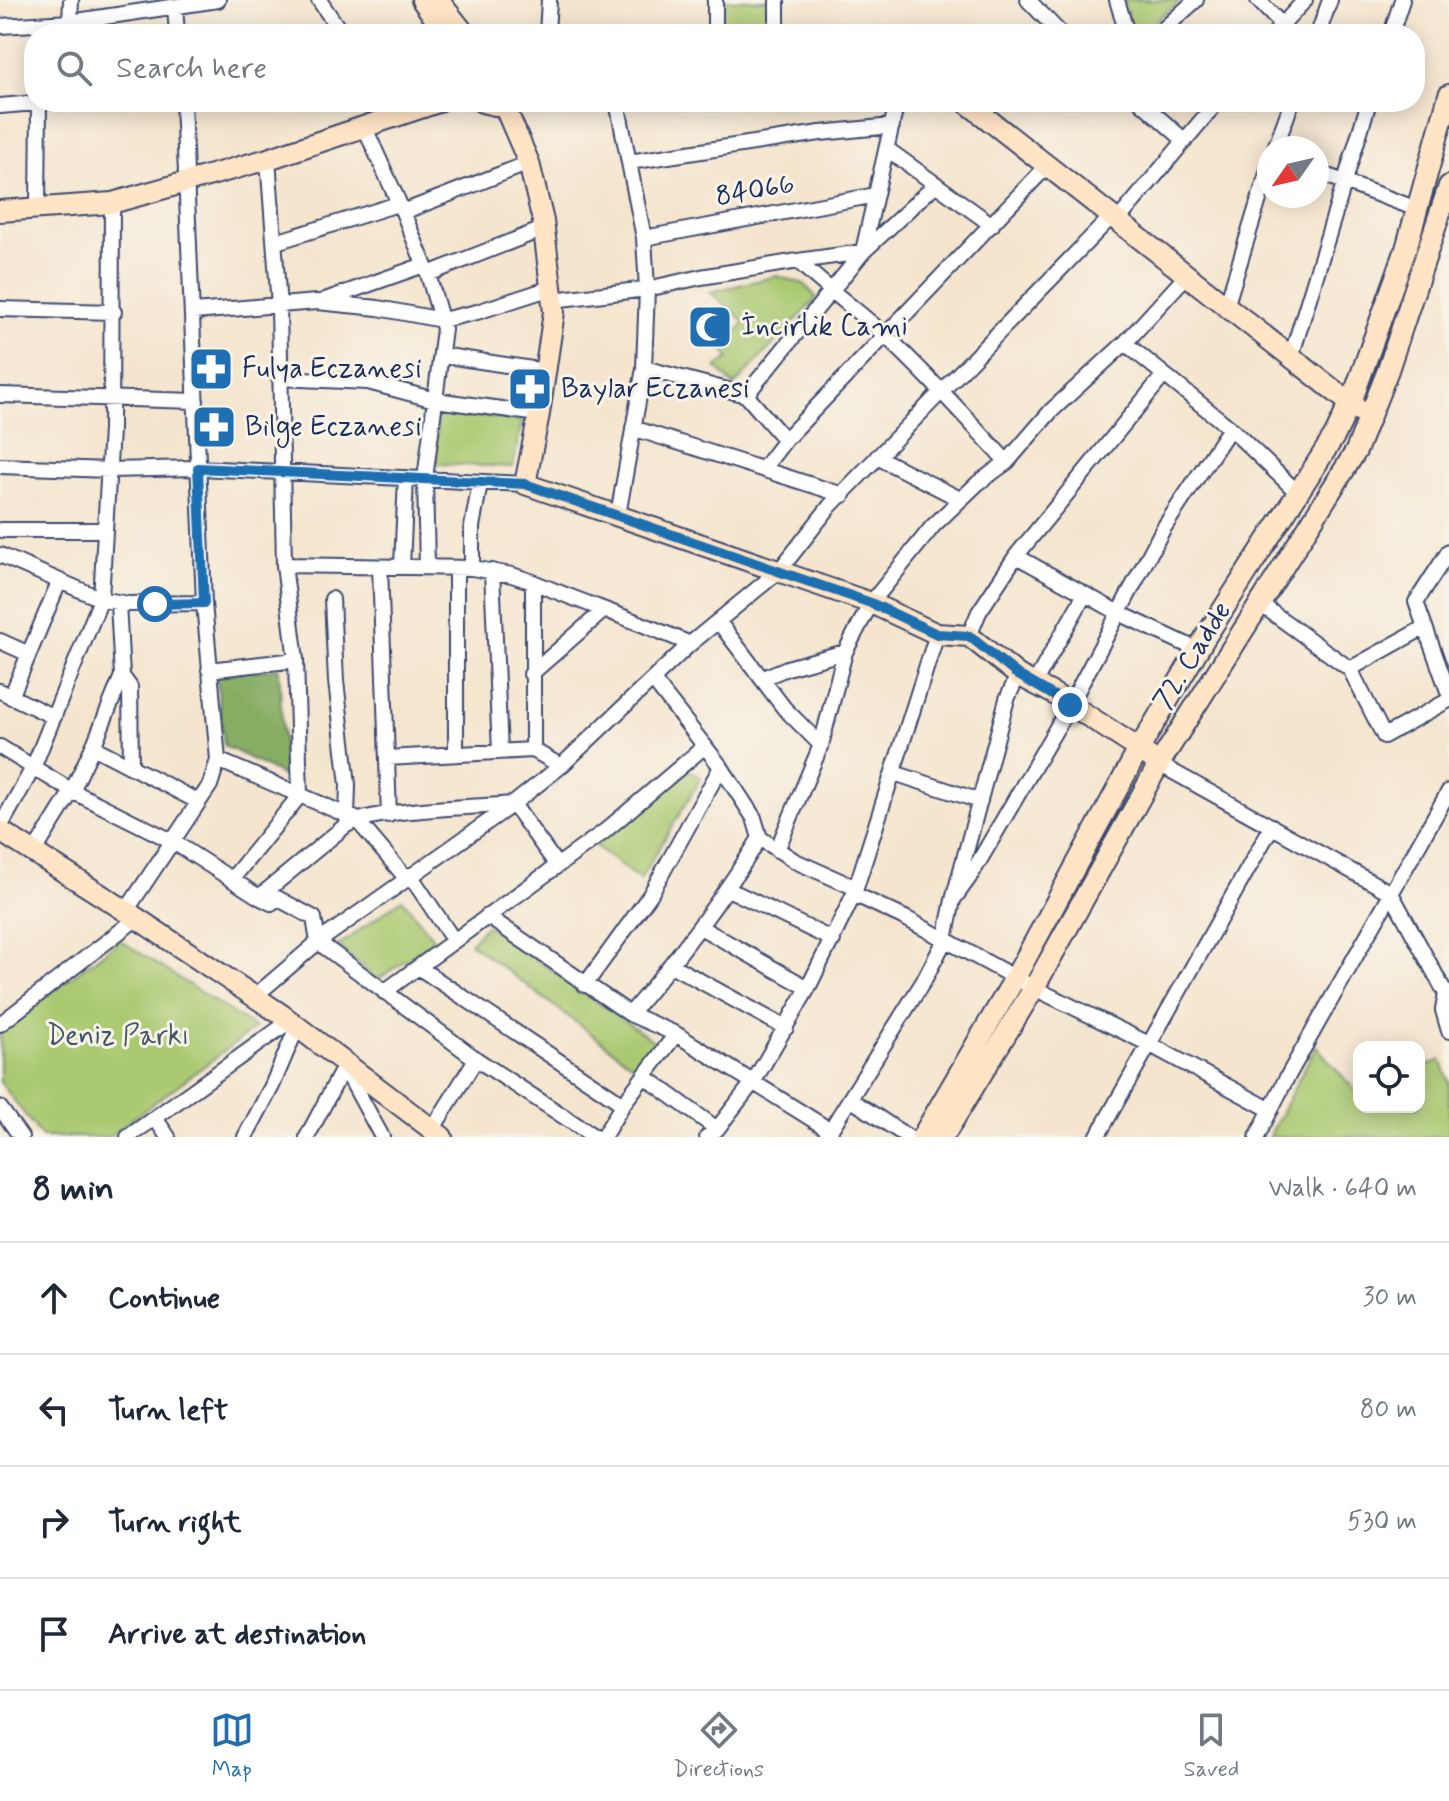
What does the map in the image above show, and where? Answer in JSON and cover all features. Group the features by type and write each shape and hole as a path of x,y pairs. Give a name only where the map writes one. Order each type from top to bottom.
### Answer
{"main road":[{"path":"422,0 439,24"},
{"path":"438,0 457,24"},
{"path":"922,1137 1024,983 1139,749 1335,435 1350,404 1406,249 1449,95"},
{"path":"0,211 112,203 268,159 364,126 388,112"},
{"path":"508,112 529,163 543,229 554,312 525,484 871,603 937,634 969,636 1026,680 1159,764"},
{"path":"979,112 1369,419"},
{"name":"72. Cadde","path":"943,1137 1024,983 1356,451 1388,370 1449,186"},
{"path":"0,829 33,854 294,1024 437,1134"}],"street":[{"path":"70,22 71,0"},
{"path":"62,24 218,0"},
{"path":"319,0 335,24"},
{"path":"548,24 549,0"},
{"path":"715,0 715,24"},
{"path":"777,0 777,24"},
{"path":"1028,0 1051,24"},
{"path":"1117,0 1124,24"},
{"path":"1169,24 1196,0"},
{"path":"1258,0 1274,24"},
{"path":"1283,24 1305,0"},
{"path":"1322,24 1330,0"},
{"path":"1394,24 1402,0"},
{"path":"175,7 176,24"},
{"path":"0,26 24,28"},
{"path":"0,106 24,104"},
{"path":"38,209 42,112"},
{"path":"0,1024 131,915 172,841 210,785 218,760 204,603 184,112"},
{"path":"618,515 644,368 647,289 644,238 619,112"},
{"path":"863,252 895,112"},
{"path":"1152,112 1185,141"},
{"path":"254,997 318,942 513,804 561,766 690,644 779,571 830,506 1116,218 1209,112"},
{"path":"1279,136 1288,112"},
{"path":"1291,357 1366,112"},
{"path":"364,126 426,270 444,329 425,479 427,567"},
{"path":"629,162 820,133 892,126"},
{"path":"887,149 992,225"},
{"path":"232,879 300,795 296,660 284,565 279,306 268,159"},
{"path":"276,242 401,208 529,163"},
{"path":"763,469 785,440 887,337 1048,165"},
{"path":"1329,177 1417,209"},
{"path":"746,395 863,252 936,184"},
{"name":"84066","path":"644,238 876,195"},
{"path":"0,829 33,768 101,599 114,312 112,203"},
{"path":"1226,307 1257,206"},
{"path":"193,312 317,302 426,270 543,229"},
{"path":"317,302 378,308 442,320 552,294 647,289 701,277 863,252"},
{"path":"798,261 831,293 844,298 887,337 1007,462"},
{"path":"777,850 821,745 845,652 871,603 933,526 960,499 1007,462 1051,411 1125,343 1186,276"},
{"path":"0,309 114,312"},
{"path":"1125,343 1230,428 1298,493"},
{"path":"441,355 545,371"},
{"path":"644,368 746,395 785,440"},
{"path":"969,636 979,612 1016,556 1164,375"},
{"path":"279,378 368,382 435,400 539,414"},
{"path":"0,395 196,401"},
{"path":"633,428 843,495"},
{"path":"953,900 971,875 1070,705 1163,529 1230,428"},
{"path":"877,457 960,499"},
{"path":"0,466 109,470 198,468 525,484"},
{"path":"402,566 406,478"},
{"path":"472,568 472,527 480,483"},
{"path":"0,530 105,530"},
{"path":"1259,603 1350,669 1384,736 1449,697 1416,602 1449,551"},
{"path":"0,555 59,582 118,603 204,603"},
{"path":"1016,556 1119,613 1198,650"},
{"path":"284,565 472,568 492,571 533,582 603,611 624,615 690,644"},
{"path":"380,567 389,815"},
{"path":"456,568 456,753"},
{"path":"492,571 500,752"},
{"path":"54,717 6,694 29,654 59,582"},
{"path":"533,582 533,750"},
{"path":"487,916 630,1014 676,1034 754,1081 828,1134 923,982 945,940 1007,699 1026,680 1085,594"},
{"path":"259,897 352,817 336,681 332,599"},
{"path":"33,854 72,791 122,676 118,603"},
{"path":"531,674 603,611"},
{"path":"718,621 784,708 821,745"},
{"path":"1350,669 1425,627"},
{"path":"644,1076 712,1133 754,1081 808,988 855,891 937,634"},
{"path":"0,641 29,654"},
{"path":"763,678 845,652"},
{"path":"209,670 296,660"},
{"path":"122,676 130,687 131,765"},
{"path":"653,680 721,767 754,818 760,838 777,850 1024,983 1149,1044 1271,1110"},
{"path":"384,992 605,831 705,746"},
{"path":"0,747 72,791 172,841 259,897 271,903 277,898 314,918 318,942 476,1059 595,1137"},
{"path":"93,747 199,802"},
{"path":"387,758 533,750 561,766"},
{"path":"218,760 352,817 408,876 454,941"},
{"path":"1159,764 1391,893 1447,994 1443,1010 1449,1031"},
{"path":"585,985 650,895 721,767"},
{"path":"894,773 980,801"},
{"path":"1257,1137 1449,791"},
{"path":"352,817 513,804"},
{"path":"513,804 556,864"},
{"path":"1097,1137 1272,826"},
{"path":"630,1014 700,927 760,838"},
{"path":"728,889 833,940"},
{"path":"700,927 808,988"},
{"path":"671,965 786,1028"},
{"path":"418,967 623,1104"},
{"path":"128,1137 294,1024"},
{"path":"245,1137 272,1086 294,1024"},
{"path":"603,1137 623,1104 676,1034"},
{"path":"437,1134 476,1059"},
{"path":"345,1065 376,1134"},
{"path":"307,1137 345,1065"},
{"path":"850,1099 908,1137"},
{"path":"0,1108 21,1137"},
{"path":"155,1118 168,1137"}],"green space":[{"path":"720,0 771,0 771,24 720,24"},
{"path":"1123,0 1182,0 1152,24 1131,24"},
{"path":"777,276 804,284 817,298 734,386 716,367 729,358 722,349 745,322 710,292"},
{"path":"437,411 522,421 513,467 437,464"},
{"path":"279,668 285,777 224,745 216,675"},
{"path":"687,768 701,778 640,880 595,846"},
{"path":"402,899 435,940 377,980 338,946"},
{"path":"486,925 658,1044 637,1068 470,943"},
{"name":"Deniz Parkı","path":"120,940 255,1028 108,1137 42,1137 0,1082 0,1032"},
{"path":"1316,1046 1353,1088 1353,1113 1425,1113 1425,1067 1441,1060 1449,1082 1449,1137 1269,1137"}],"place":[{"name":"İncirlik Cami","path":"710,327"},
{"name":"Fulya Eczanesi","path":"211,369"},
{"name":"Baylar Eczanesi","path":"530,389"},
{"name":"Bilge Eczanesi","path":"214,427"}],"route":[{"path":"155,604 204,603 198,468 525,484 871,603 937,634 969,636 1018,675 1070,705"}]}
